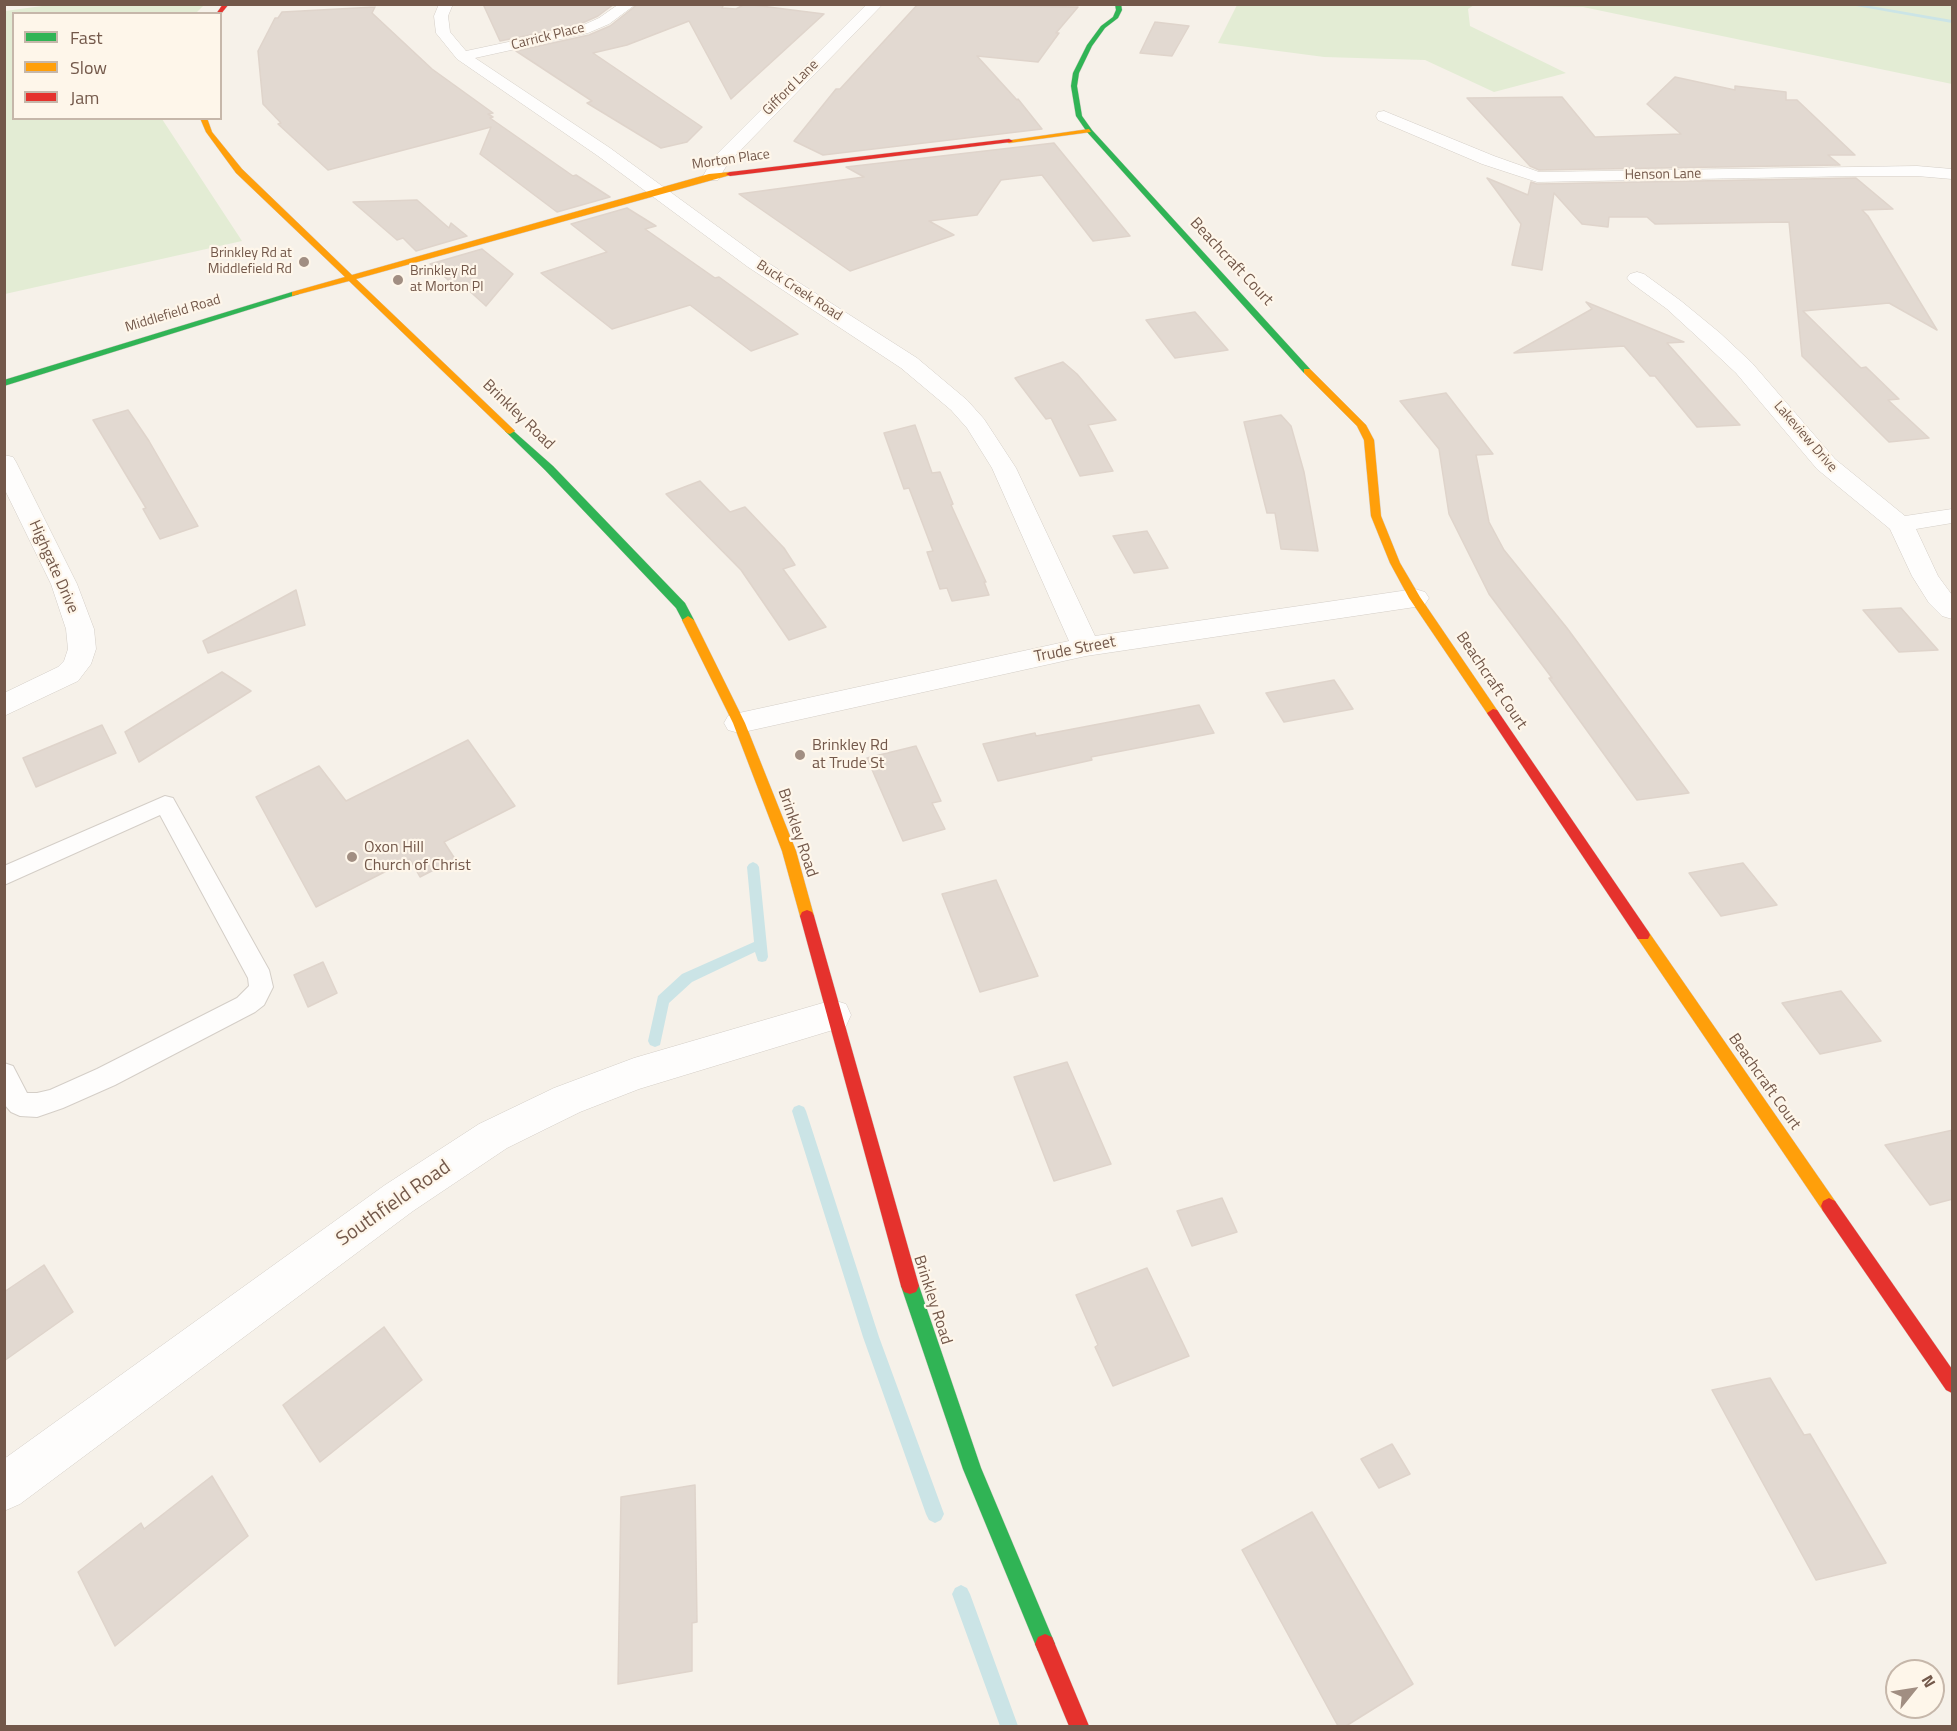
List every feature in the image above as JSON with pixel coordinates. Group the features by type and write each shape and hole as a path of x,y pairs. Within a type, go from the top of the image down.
{"street":[{"name":"Buck Creek Road","path":"446,4 441,16 443,33 462,56 604,152 755,263 909,363 959,405 988,442 1004,468 1086,647"},
{"name":"Carrick Place","path":"462,56 583,30 604,21 629,4"},
{"name":"Gifford Lane","path":"712,176 720,161 876,4"},
{"name":"Beachcraft Court","path":"1118,4 1119,10 1115,18 1103,27 1089,46 1076,73 1076,101 1079,116 1089,131 1323,388 1361,425 1369,440 1376,516 1395,562 1415,598 1645,938 1953,1384"},
{"name":"Henson Lane","path":"1384,116 1488,160 1537,177 1856,171 1917,171 1953,174"},
{"name":"Brinkley Road","path":"204,120 209,132 239,171 549,468 681,606 739,723 789,851 901,1260 972,1469 1079,1726"},
{"name":"Morton Place","path":"352,277 654,190 712,176 1089,131"},
{"name":"Middlefield Road","path":"4,383 352,277"},
{"name":"Lakeview Drive","path":"1637,278 1674,305 1720,345 1744,368 1826,464 1900,524 1925,576 1939,597 1953,610"},
{"name":"Highgate Drive","path":"4,462 64,584 80,629 82,649 77,664 68,674 4,706"},
{"path":"1900,524 1953,516"},
{"name":"Trude Street","path":"739,723 1086,647 1415,598"},
{"name":"Southfield Road","path":"4,1488 399,1198 493,1136 567,1100 634,1074 833,1015"}],"lane":[{"path":"4,876 165,804 260,977 261,987 255,998 246,1005 106,1077 54,1100 37,1105 20,1104 11,1093 4,1074"}],"green space":[{"path":"57,4 204,5 197,12 12,12 12,120 163,120 242,241 5,294 5,11"},
{"path":"1237,5 1474,5 1468,9 1470,26 1566,73 1494,92 1425,60 1324,57 1218,43"},
{"path":"1474,5 1952,5 1952,84 1583,7"}],"building":[{"path":"483,4 614,4 598,16 578,25 500,41"},
{"path":"638,4 724,4 722,8 736,9 745,4 824,14 731,99 689,21 627,45 593,53 702,127 687,142 661,148 587,103 592,101 516,51 589,35 610,26"},
{"path":"918,4 1078,7 1056,33 1059,33 1038,62 977,56 1018,99 1042,129 823,155 794,141 836,89 840,89"},
{"path":"375,7 372,13 432,69 493,113 488,114 493,117 490,118 573,176 576,175 610,197 557,212 480,154 491,127 328,170 278,124 281,123 263,104 258,51 275,18 278,18 282,12"},
{"path":"1155,22 1189,26 1172,56 1140,53"},
{"path":"1675,77 1735,90 1735,86 1786,92 1786,100 1797,100 1855,155 1828,155 1840,165 1539,170 1530,166 1467,98 1562,97 1595,137 1681,134 1647,104"},
{"path":"1054,143 1130,236 1093,241 1042,175 1001,180 977,215 929,221 954,235 850,271 739,194 864,177 846,167"},
{"path":"1487,178 1528,195 1531,182 1537,184 1856,178 1893,209 1862,210 1868,216 1937,330 1889,303 1803,311 1861,368 1866,367 1899,399 1888,400 1929,438 1889,442 1802,356 1789,222 1655,224 1647,217 1609,217 1608,227 1582,224 1554,193 1542,270 1512,265 1521,224"},
{"path":"417,200 449,228 451,223 467,236 416,251 403,238 397,240 353,202"},
{"path":"627,208 656,226 645,229 715,278 719,277 798,334 751,351 690,305 612,329 541,273 607,252 571,224"},
{"path":"482,249 513,274 486,306 463,285 456,287 430,264"},
{"path":"1586,302 1684,342 1667,343 1740,425 1697,427 1655,376 1650,376 1624,346 1514,353 1592,309"},
{"path":"1195,312 1228,350 1175,358 1146,320"},
{"path":"1063,362 1077,374 1116,420 1088,425 1113,471 1080,476 1051,418 1046,419 1015,378"},
{"path":"1446,393 1493,454 1476,455 1489,522 1504,550 1567,628 1689,793 1637,800 1549,678 1552,678 1489,594 1449,514 1439,449 1400,401"},
{"path":"128,410 149,441 198,526 160,539 143,509 146,508 93,420"},
{"path":"1281,415 1291,426 1304,472 1318,551 1281,549 1275,513 1267,513 1244,422"},
{"path":"915,425 932,473 940,472 953,504 951,505 986,582 984,582 989,595 952,601 947,588 940,589 927,552 933,551 909,488 904,489 884,433"},
{"path":"700,481 730,512 745,507 784,548 795,565 783,569 826,627 789,640 741,570 666,494"},
{"path":"1147,531 1168,568 1134,573 1113,536"},
{"path":"296,590 305,625 208,653 203,641"},
{"path":"1901,608 1938,650 1899,652 1863,610"},
{"path":"222,672 251,691 139,762 125,732"},
{"path":"1334,680 1353,709 1284,722 1266,693"},
{"path":"1199,705 1214,733 1091,757 1092,760 998,781 983,744 1035,733 1036,736"},
{"path":"102,725 116,753 36,787 23,758"},
{"name":"Oxon Hill Church of Christ","path":"468,740 515,806 444,842 455,859 420,877 410,859 316,907 256,797 319,766 346,801"},
{"path":"916,746 941,801 932,803 945,829 903,841 867,758"},
{"path":"1743,863 1777,905 1721,916 1689,873"},
{"path":"996,880 1038,976 980,992 942,894"},
{"path":"323,962 337,993 308,1007 294,975"},
{"path":"1841,991 1881,1041 1820,1054 1782,1003"},
{"path":"1067,1062 1111,1164 1054,1181 1014,1077"},
{"path":"1953,1130 1953,1199 1930,1205 1885,1145"},
{"path":"1222,1198 1237,1232 1192,1246 1177,1211"},
{"path":"44,1265 73,1312 4,1361 4,1292"},
{"path":"1147,1268 1189,1356 1113,1386 1095,1347 1098,1345 1076,1295"},
{"path":"384,1327 422,1380 320,1462 283,1405"},
{"path":"1770,1378 1804,1435 1810,1434 1886,1563 1816,1580 1712,1390"},
{"path":"1392,1444 1410,1474 1379,1488 1361,1459"},
{"path":"212,1476 248,1536 115,1646 78,1572 141,1523 144,1529"},
{"path":"695,1485 697,1622 692,1623 692,1671 618,1684 621,1497"},
{"path":"1312,1512 1413,1684 1346,1726 1338,1726 1242,1550"}],"waterway":[{"path":"1847,4 1952,22"},
{"path":"753,867 762,957"},
{"path":"655,1041 663,1000 687,978 759,945"},
{"path":"799,1111 871,1337 935,1514"},
{"path":"961,1594 1009,1726"}],"traffic: fast":[{"path":"1118,4 1119,10 1115,18 1103,27 1089,46 1076,73 1074,86 1079,116 1089,131 1307,371"},
{"path":"4,383 295,294"},
{"path":"510,431 549,468 681,606 688,620"},
{"path":"910,1286 972,1469 1045,1644"}],"traffic: slow":[{"path":"204,120 209,132 239,171 510,431"},
{"path":"1009,141 1089,131"},
{"path":"295,294 712,176 730,174"},
{"path":"1307,371 1361,425 1369,440 1376,516 1395,563 1415,598 1493,713"},
{"path":"688,620 739,723 789,851 807,916"},
{"path":"1643,935 1829,1206"}],"traffic: jam":[{"path":"220,12 226,4"},
{"path":"730,174 1009,141"},
{"path":"1493,713 1643,935"},
{"path":"807,916 910,1286"},
{"path":"1829,1206 1952,1384"},
{"path":"1045,1644 1079,1726"}],"place":[{"name":"Brinkley Rd at Middlefield Rd","path":"304,262"},
{"name":"Brinkley Rd at Morton Pl","path":"398,280"},
{"name":"Brinkley Rd at Trude St","path":"800,755"},
{"name":"Oxon Hill Church of Christ","path":"352,857"}]}
